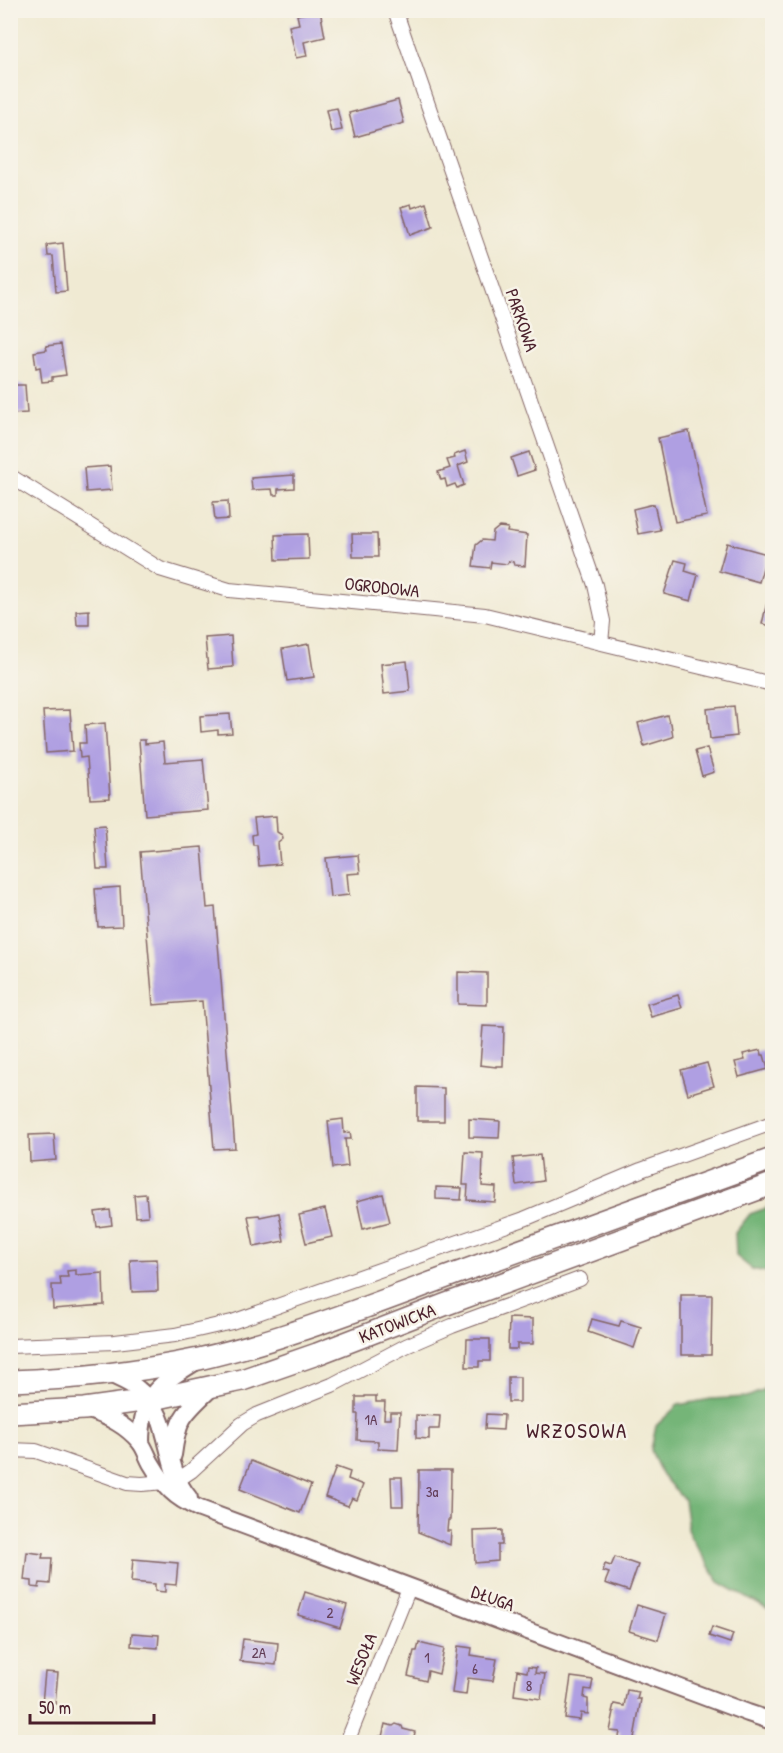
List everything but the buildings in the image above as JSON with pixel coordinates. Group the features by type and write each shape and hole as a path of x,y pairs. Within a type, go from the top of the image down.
{"main road":[{"name":"KATOWICKA","path":"10,1381 49,1380 147,1369 253,1345 356,1310 772,1159"},
{"name":"KATOWICKA","path":"10,1413 84,1408 149,1400 242,1380 772,1184"}],"street":[{"name":"PARKOWA","path":"395,10 595,585 603,621 601,643"},
{"name":"OGRODOWA","path":"10,476 160,569 229,590 485,615 772,684"},
{"path":"10,1346 115,1342 175,1335 232,1322 524,1220 641,1170 772,1123"},
{"path":"10,1450 36,1451 127,1483 142,1484 191,1471 242,1424 257,1415 332,1386 406,1346 452,1326 580,1280"},
{"path":"141,1443 142,1418 149,1400 161,1384 201,1358"},
{"path":"110,1374 139,1390 149,1400 160,1419 170,1476"},
{"path":"170,1476 180,1422 188,1410 211,1388"},
{"name":"DŁUGA","path":"84,1408 102,1414 122,1425 141,1443 170,1476 172,1493 182,1501 409,1588 772,1721"},
{"name":"WESOŁA","path":"347,1743 409,1588"}],"green space":[{"path":"772,1206 772,1273 752,1269 736,1256 735,1233 750,1214"},
{"path":"772,1379 772,1612 719,1582 689,1535 684,1500 661,1474 651,1450 656,1426 678,1405 711,1399 747,1397 762,1391"}],"district":[{"name":"WRZOSOWA","path":"577,1430"}]}
